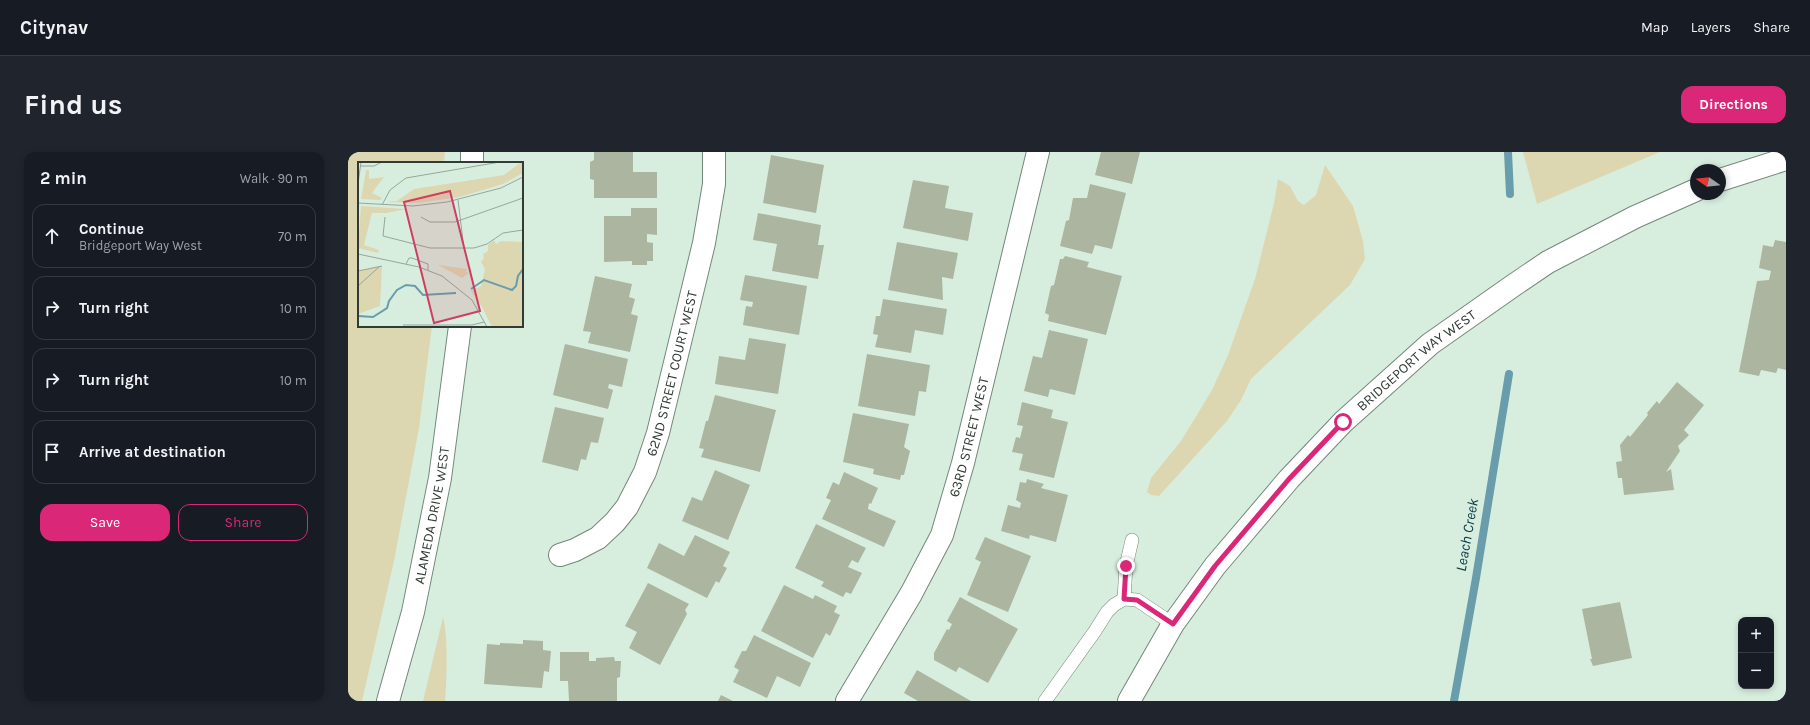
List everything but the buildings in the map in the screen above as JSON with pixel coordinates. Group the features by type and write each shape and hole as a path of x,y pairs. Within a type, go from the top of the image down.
{"street":[{"name":"62ND STREET COURT WEST","path":"560,555 575,550 598,538 615,522 627,507 645,472 658,433 704,243 714,184 714,152"},
{"name":"63RD STREET WEST","path":"847,701 911,594 942,535 963,464 1034,153"},
{"path":"1726,178 1786,159"},
{"name":"BRIDGEPORT WAY WEST","path":"1129,701 1173,624 1215,566 1289,479 1343,422 1430,344 1548,262 1635,216 1690,193"},
{"name":"ALAMEDA DRIVE WEST","path":"388,701 413,612 440,478 460,327"}],"lane":[{"path":"1124,599 1126,566 1132,540"},
{"path":"1045,701 1095,632 1107,612 1114,605 1124,599 1137,600 1173,624"}],"shaded area":[{"path":"348,152 445,152 444,162 358,162 358,327 432,327 419,428 394,561 362,701 348,701"},
{"path":"1523,152 1660,152 1537,204"},
{"path":"1325,165 1353,206 1363,241 1365,259 1350,285 1251,379 1241,400 1227,421 1159,496 1151,495 1147,492 1151,478 1181,441 1212,390 1228,355 1255,279 1274,203 1278,179 1290,186 1298,201 1304,205 1316,195"},
{"path":"443,617 445,624 447,670 445,701 423,701"}],"waterway":[{"name":"Leach Creek","path":"1508,152 1510,194"},
{"name":"Leach Creek","path":"1454,701 1476,578 1509,374"}],"route":[{"path":"1126,566 1124,599 1137,600 1173,624 1215,566 1289,479 1343,422"}]}
